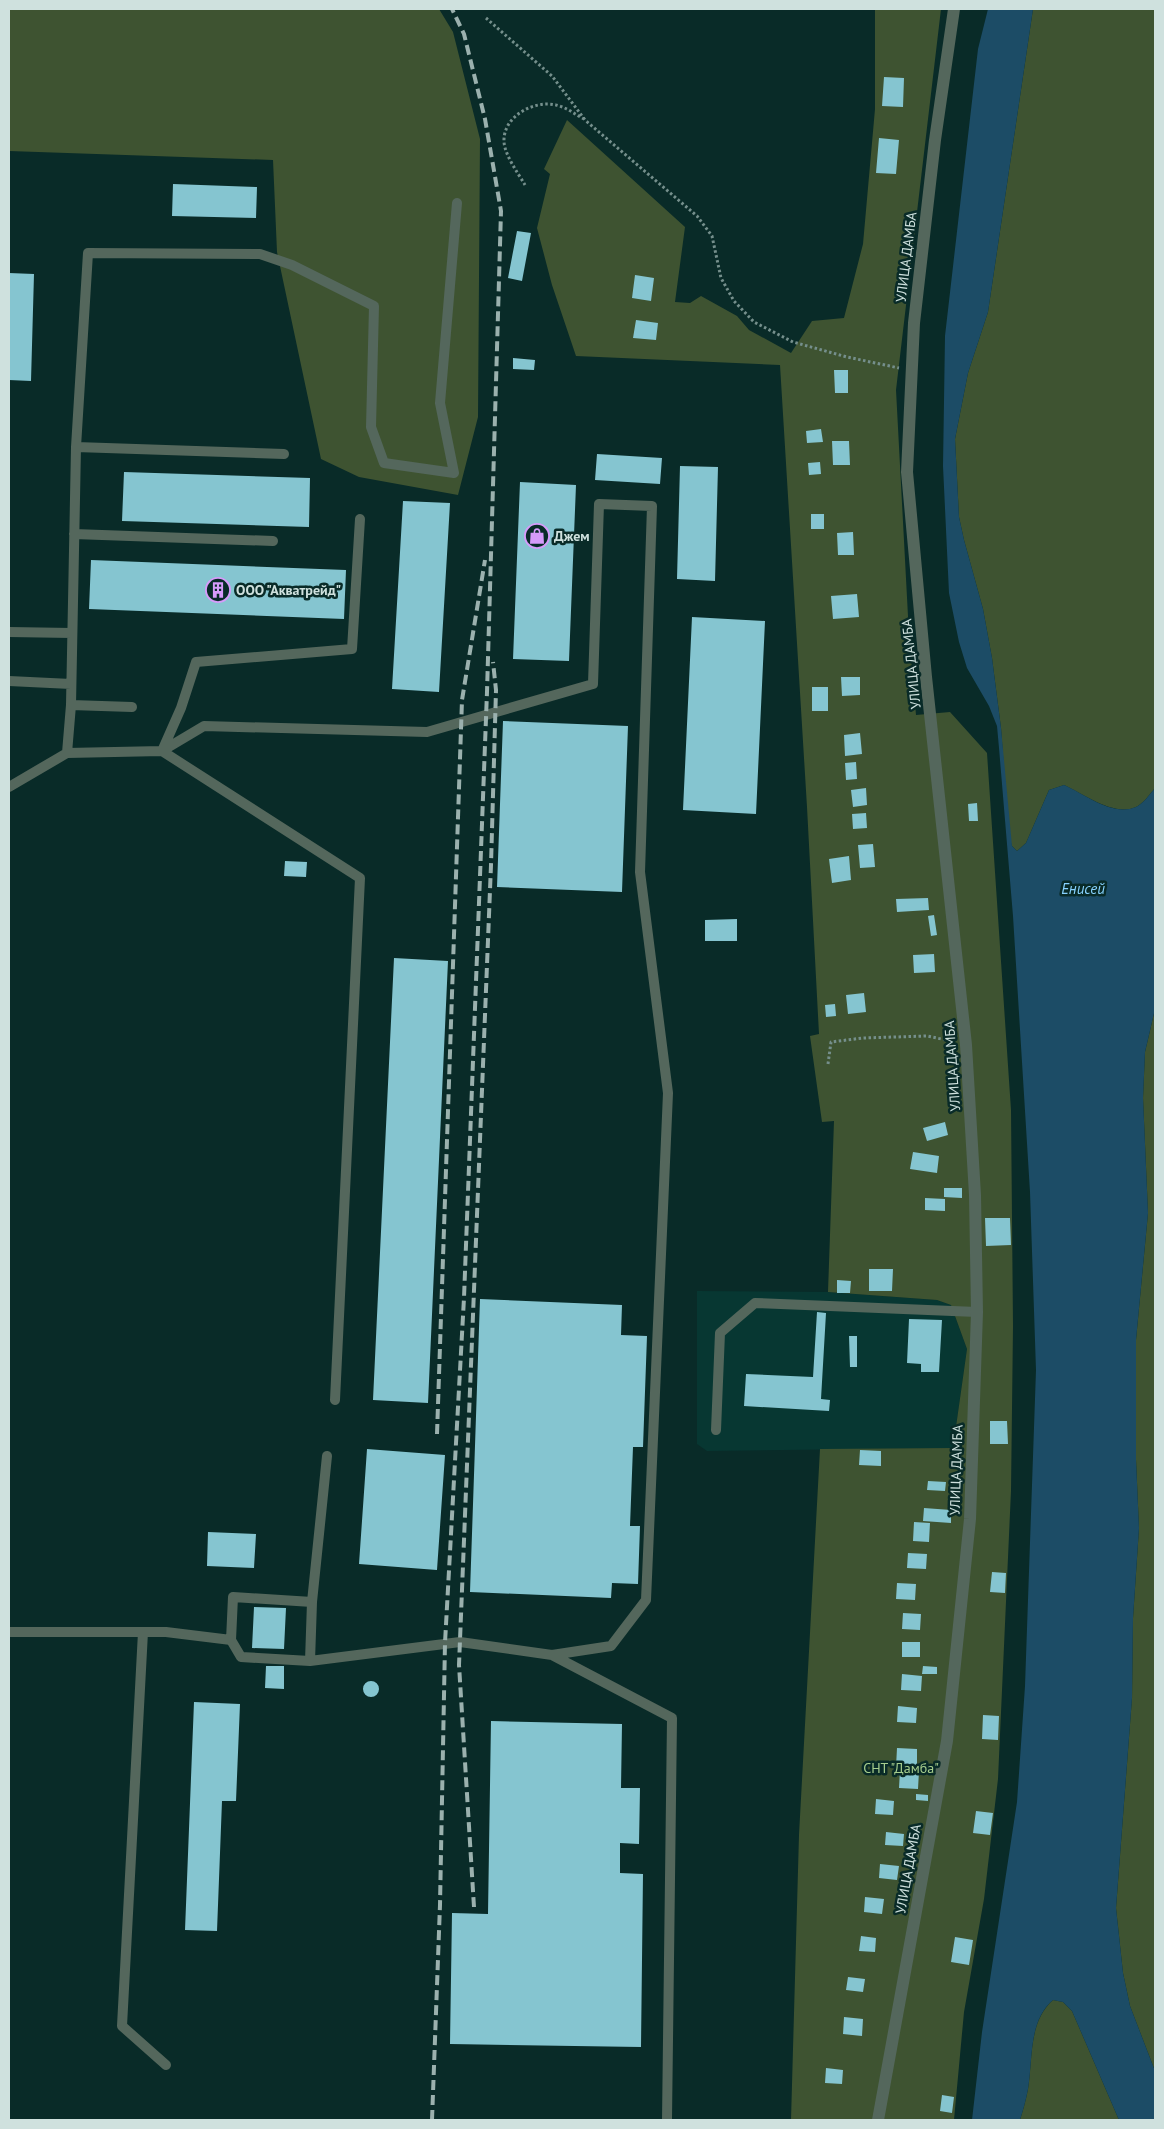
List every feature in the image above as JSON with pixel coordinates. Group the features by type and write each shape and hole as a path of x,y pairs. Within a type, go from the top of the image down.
{"street":[{"name":"УЛИЦА ДАМБА","path":"878,2120 947,1741 970,1520 977,1312 974,1194 966,1045 926,677 907,472 914,323 935,140 954,9"}],"lane":[{"path":"67,752 71,705 76,447 88,252 260,254 292,266 374,306 371,427 384,463 454,473 440,403 457,203"},
{"path":"76,447 284,454"},
{"path":"9,787 67,752 162,751 204,726 427,732 593,684 600,504 652,506 640,872 668,1093 646,1600 611,1646 552,1655 452,1642 310,1661 241,1658 230,1640 233,1597 312,1602"},
{"path":"162,751 181,708 196,662 352,649 360,519"},
{"path":"74,534 273,541"},
{"path":"9,632 72,633"},
{"path":"9,681 71,684"},
{"path":"71,705 132,707"},
{"path":"162,751 360,878 335,1400"},
{"path":"716,1430 720,1333 755,1303 977,1312"},
{"path":"310,1661 312,1602 327,1456"},
{"path":"9,1632 166,1632 230,1640"},
{"path":"143,1632 122,2026 166,2066"},
{"path":"552,1655 672,1718 667,2120"}],"path":[{"path":"486,18 552,76 585,120 697,216 712,236 721,278 734,301 754,322 793,342 847,357 912,370"},
{"path":"525,185 510,160 504,140 510,120 530,106 556,105 585,120"},
{"path":"828,1064 831,1042 863,1038 927,1036 966,1045"}],"shaded area":[{"path":"697,1291 828,1292 937,1300 951,1305 967,1349 953,1448 707,1451 697,1444"}],"green space":[{"path":"9,9 439,9 453,32 480,139 478,417 458,495 359,477 321,459 277,252 273,160 9,151"},
{"name":"СНТ \"Дамба\"","path":"875,9 941,9 896,390 909,635 916,715 950,712 987,753 1011,1110 1013,1326 1011,1491 998,1779 984,1899 964,2012 954,2120 791,2120 799,1835 820,1449 953,1448 967,1349 951,1305 937,1300 828,1292 834,1121 822,1122 810,1036 819,1034 780,365 576,356 552,285 537,228 550,174 544,169 567,120 685,227 675,302 690,303 701,296 737,316 749,330 791,353 812,321 844,318 863,244 875,109"},
{"path":"1033,9 1155,9 1155,788 1141,804 1127,809 1109,807 1064,785 1049,790 1026,843 1017,851 1012,846 1009,836 1001,728 992,658 983,609 959,517 955,439 968,373 988,312"},
{"path":"1155,1009 1155,2071 1130,2006 1123,1973 1116,1908 1132,1698 1133,1618 1139,1528 1136,1460 1136,1340 1148,1213 1143,1098 1145,1052"},
{"path":"1053,2000 1063,2002 1072,2011 1119,2120 1020,2120 1028,2089 1035,2030 1045,2009"}],"water":[{"name":"Енисей","path":"988,9 1033,9 988,312 968,373 955,439 959,517 983,609 992,658 1001,728 1012,846 1017,851 1026,843 1049,790 1064,785 1108,807 1127,809 1141,804 1155,788 1155,1009 1145,1052 1143,1098 1148,1213 1136,1340 1136,1460 1139,1528 1133,1618 1132,1698 1116,1908 1123,1973 1130,2006 1155,2071 1155,2120 1119,2120 1072,2011 1063,2002 1053,2000 1039,2019 1035,2030 1028,2089 1020,2120 972,2120 982,2032 1017,1802 1025,1686 1036,1370 1030,1192 1013,916 997,726 989,706 967,668 959,642 949,593 943,466 945,336 978,49"}],"building":[{"path":"884,77 904,78 903,107 882,106"},
{"path":"879,138 899,140 896,174 876,173"},
{"path":"173,184 257,187 256,218 172,216"},
{"path":"517,231 531,233 522,281 508,278"},
{"path":"9,273 34,274 31,381 9,380"},
{"path":"635,275 654,278 651,301 632,298"},
{"path":"636,320 658,323 656,340 633,338"},
{"path":"513,358 535,360 534,370 513,369"},
{"path":"834,370 848,370 848,393 835,393"},
{"path":"821,429 823,442 807,443 806,431"},
{"path":"832,441 849,441 850,465 833,465"},
{"path":"597,454 662,458 660,484 595,480"},
{"path":"820,462 821,474 809,475 808,463"},
{"path":"680,466 718,467 715,581 677,579"},
{"path":"124,472 310,478 309,527 122,521"},
{"path":"520,482 576,485 569,661 513,659"},
{"path":"403,501 450,503 439,692 392,689"},
{"path":"811,514 824,514 824,529 811,529"},
{"path":"853,532 854,555 838,555 837,533"},
{"name":"ООО \"Акватрейд\"","path":"91,560 346,570 344,619 89,609"},
{"path":"857,594 859,617 833,619 831,596"},
{"path":"692,617 765,621 756,814 683,810"},
{"path":"841,677 860,677 860,695 842,696"},
{"path":"812,687 828,687 828,711 812,711"},
{"path":"503,721 628,726 622,892 497,887"},
{"path":"860,733 862,754 845,756 844,735"},
{"path":"856,762 857,779 846,780 845,763"},
{"path":"866,788 867,805 853,807 851,790"},
{"path":"977,803 978,821 969,821 968,804"},
{"path":"866,813 867,828 853,829 852,814"},
{"path":"873,844 875,867 860,868 858,845"},
{"path":"849,856 851,880 832,883 829,859"},
{"path":"285,861 307,862 306,877 284,876"},
{"path":"928,898 929,910 897,912 896,899"},
{"path":"934,915 937,935 931,936 928,916"},
{"path":"737,919 737,941 705,941 705,920"},
{"path":"934,954 935,972 914,973 913,955"},
{"path":"394,958 448,961 428,1403 373,1400"},
{"path":"864,993 866,1012 848,1014 846,995"},
{"path":"835,1004 836,1016 826,1017 825,1005"},
{"path":"945,1122 948,1135 927,1141 923,1128"},
{"path":"913,1152 939,1156 937,1173 910,1169"},
{"path":"944,1188 962,1188 962,1198 944,1197"},
{"path":"925,1198 945,1199 945,1211 925,1210"},
{"path":"985,1218 1010,1218 1011,1245 986,1246"},
{"path":"869,1269 893,1269 892,1291 869,1291"},
{"path":"837,1280 851,1281 850,1293 837,1293"},
{"path":"480,1299 622,1305 621,1335 647,1336 643,1447 633,1447 630,1526 640,1526 638,1584 612,1583 611,1598 470,1592"},
{"path":"817,1312 826,1313 821,1399 830,1400 829,1411 744,1406 746,1374 813,1377"},
{"path":"909,1319 942,1320 939,1372 921,1372 921,1364 907,1363"},
{"path":"849,1336 857,1336 857,1367 850,1367"},
{"path":"990,1421 1007,1421 1008,1444 990,1444"},
{"path":"367,1449 445,1455 437,1570 359,1564"},
{"path":"860,1450 881,1451 881,1466 859,1465"},
{"path":"928,1481 946,1482 945,1491 927,1490"},
{"path":"924,1508 951,1510 951,1523 923,1521"},
{"path":"914,1522 930,1523 929,1542 913,1541"},
{"path":"208,1532 256,1534 254,1568 207,1566"},
{"path":"908,1553 927,1554 926,1569 907,1568"},
{"path":"992,1572 1006,1573 1005,1593 990,1592"},
{"path":"897,1583 916,1584 915,1600 896,1599"},
{"path":"254,1607 286,1608 284,1649 252,1648"},
{"path":"903,1613 921,1614 920,1630 902,1629"},
{"path":"902,1642 920,1642 920,1657 902,1657"},
{"path":"266,1666 284,1666 284,1689 265,1688"},
{"path":"923,1666 937,1667 937,1674 922,1674"},
{"path":"902,1674 922,1676 921,1691 901,1690"},
{"path":"368,1681 374,1681 379,1686 377,1695 368,1697 363,1692 363,1686"},
{"path":"194,1702 240,1704 236,1801 222,1801 217,1931 185,1930"},
{"path":"898,1706 917,1708 916,1723 897,1722"},
{"path":"983,1715 999,1716 998,1740 982,1739"},
{"path":"491,1721 622,1724 621,1788 640,1788 639,1844 620,1843 620,1873 643,1874 641,2047 450,2044 452,1913 488,1914"},
{"path":"897,1748 917,1749 917,1768 896,1767"},
{"path":"900,1770 919,1771 918,1789 899,1788"},
{"path":"916,1794 928,1795 928,1801 916,1800"},
{"path":"876,1799 894,1801 893,1815 875,1814"},
{"path":"976,1811 993,1813 990,1835 973,1833"},
{"path":"886,1832 904,1834 903,1846 885,1845"},
{"path":"880,1864 899,1866 897,1880 879,1878"},
{"path":"865,1897 884,1899 882,1914 864,1912"},
{"path":"861,1936 876,1938 875,1952 859,1951"},
{"path":"955,1937 973,1940 969,1965 951,1962"},
{"path":"848,1977 865,1979 863,1992 846,1990"},
{"path":"844,2017 863,2019 862,2036 843,2034"},
{"path":"826,2068 843,2070 842,2084 825,2083"},
{"path":"942,2095 954,2097 952,2113 940,2111"}],"railway":[{"path":"432,2120 440,1905 445,1643 464,1298 487,692 501,211 485,119 464,34 452,9"},
{"path":"437,1434 462,700 485,560"},
{"path":"474,1907 459,1665 491,865 496,690 493,662"}],"place":[{"name":"Джем","path":"537,536"},
{"name":"ООО \"Акватрейд\"","path":"218,590"}]}
